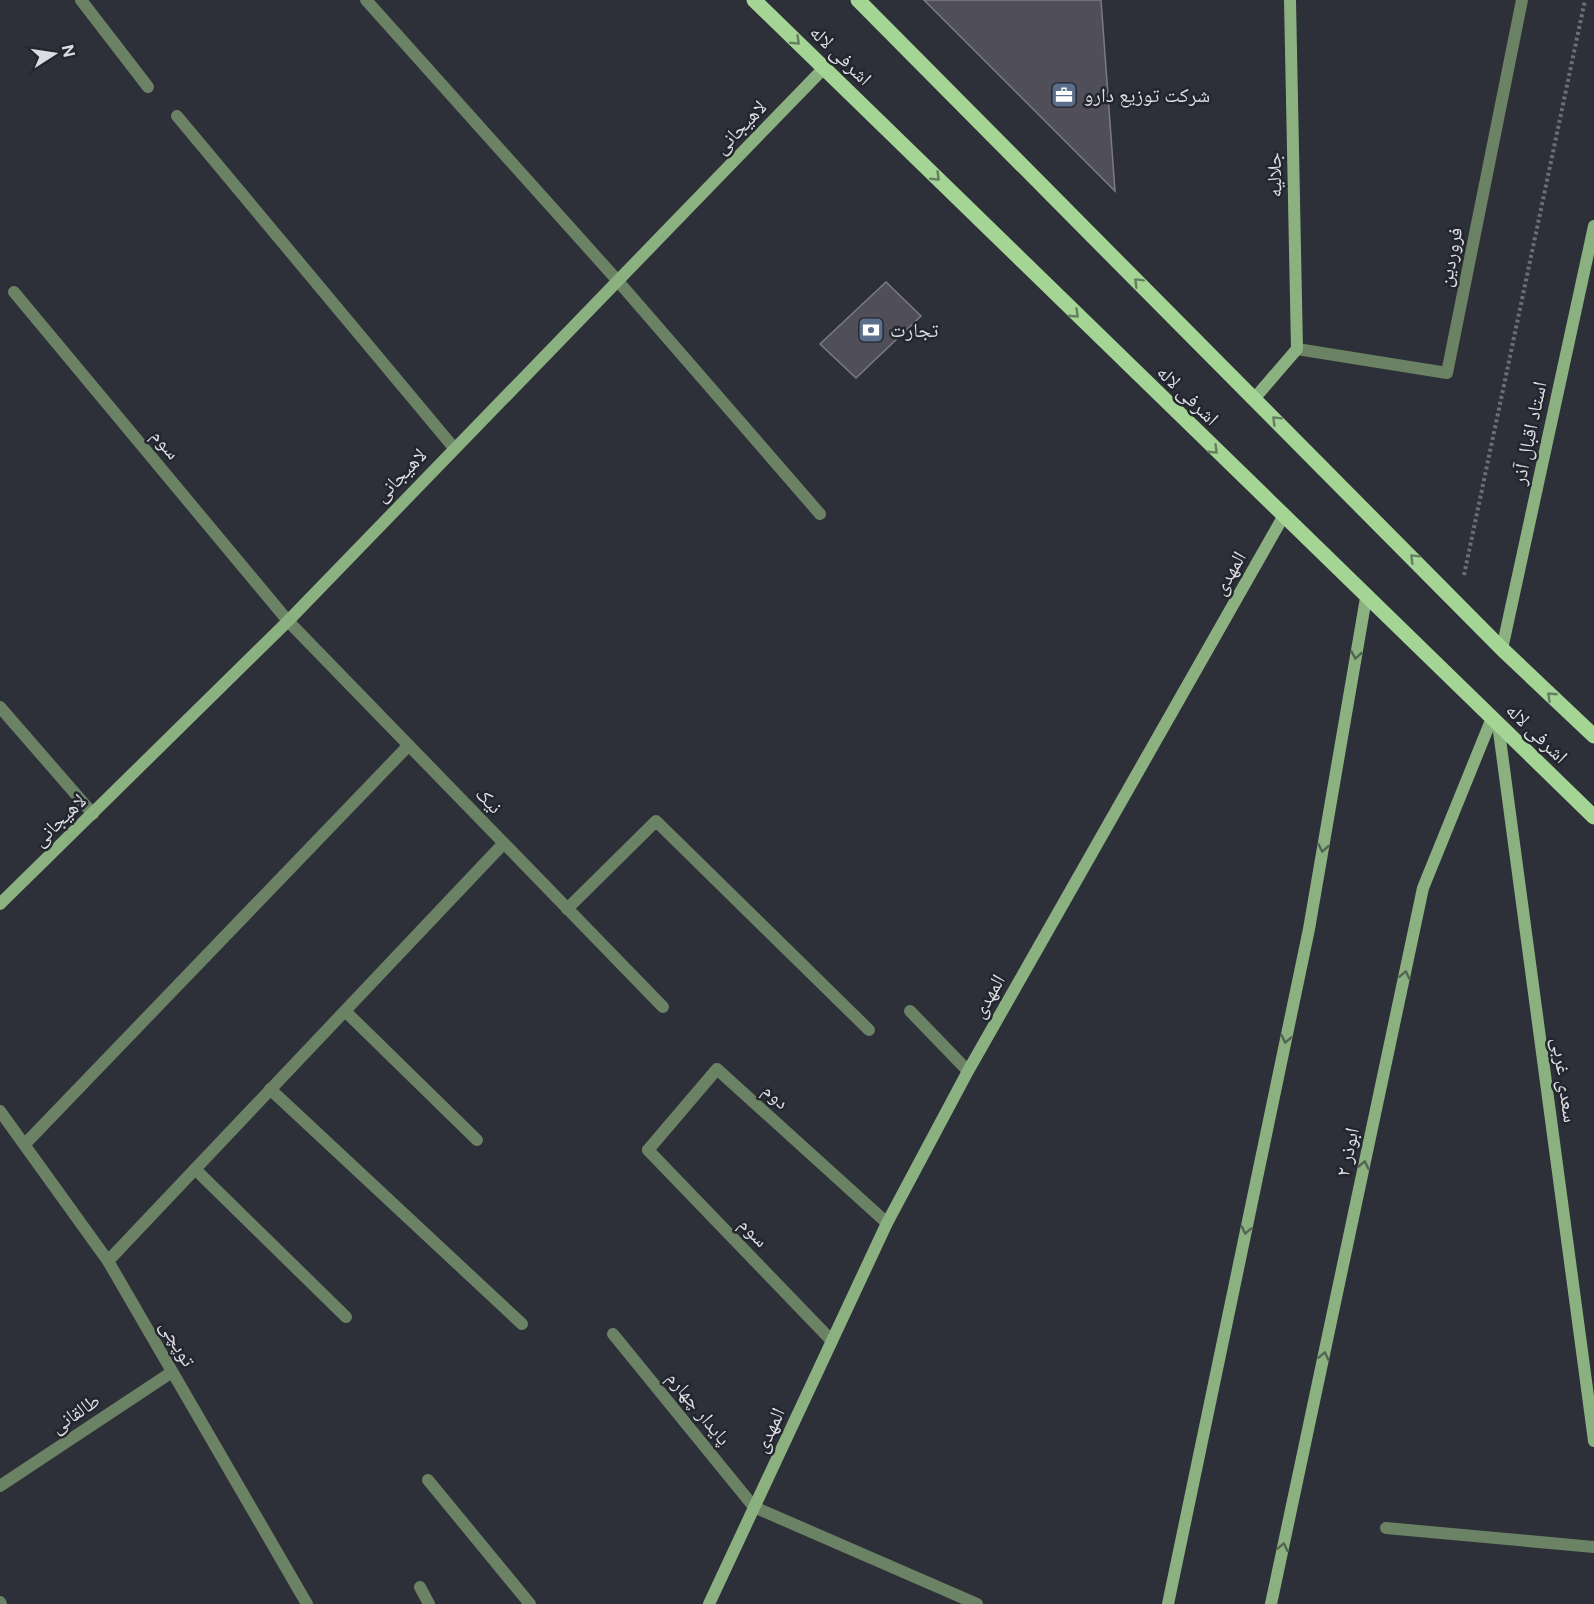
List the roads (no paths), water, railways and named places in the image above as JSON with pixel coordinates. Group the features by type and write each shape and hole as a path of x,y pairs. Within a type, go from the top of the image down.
{"main road":[{"name":"اشرفی لاله","path":"754,0 1366,598 1594,817"},
{"name":"اشرفی لاله","path":"858,0 1458,603 1502,650 1594,736"}],"street":[{"path":"81,0 148,87"},
{"path":"366,0 617,280 820,514"},
{"name":"جلالیه","path":"1290,0 1297,350"},
{"name":"فروردین","path":"1297,350 1447,373 1522,0"},
{"name":"لاهیجانی","path":"0,904 288,621 824,68"},
{"path":"177,116 454,448"},
{"name":"استاد اقبال آذر","path":"1502,650 1594,226"},
{"name":"سوم","path":"15,292 288,621"},
{"path":"1254,399 1297,350"},
{"name":"المهدی","path":"709,1604 887,1223 968,1071 1283,517"},
{"path":"1168,1604 1309,929 1366,598"},
{"name":"نیک","path":"288,621 663,1007"},
{"path":"0,707 93,814"},
{"name":"سعدی غربی","path":"1495,721 1594,1441"},
{"name":"ابوذر ۲","path":"1271,1604 1423,888 1495,721"},
{"path":"25,1144 409,745"},
{"path":"567,909 656,821 869,1030"},
{"path":"108,1261 504,843"},
{"path":"345,1011 477,1140"},
{"path":"910,1011 968,1071"},
{"name":"دوم","path":"648,1150 717,1069 887,1223"},
{"path":"270,1089 522,1324"},
{"name":"توپچی","path":"0,1111 108,1261 307,1604"},
{"name":"سوم","path":"648,1150 832,1341"},
{"path":"195,1168 346,1317"},
{"name":"پایدار چهارم","path":"614,1334 754,1507"},
{"name":"طالقانی","path":"0,1486 172,1372"},
{"path":"429,1480 530,1604"},
{"path":"754,1507 977,1604"},
{"path":"1386,1528 1594,1546"},
{"path":"420,1587 429,1604"}],"place":[{"name":"شرکت توزیع دارو","path":"1064,95"},
{"name":"تجارت","path":"871,330"}]}
